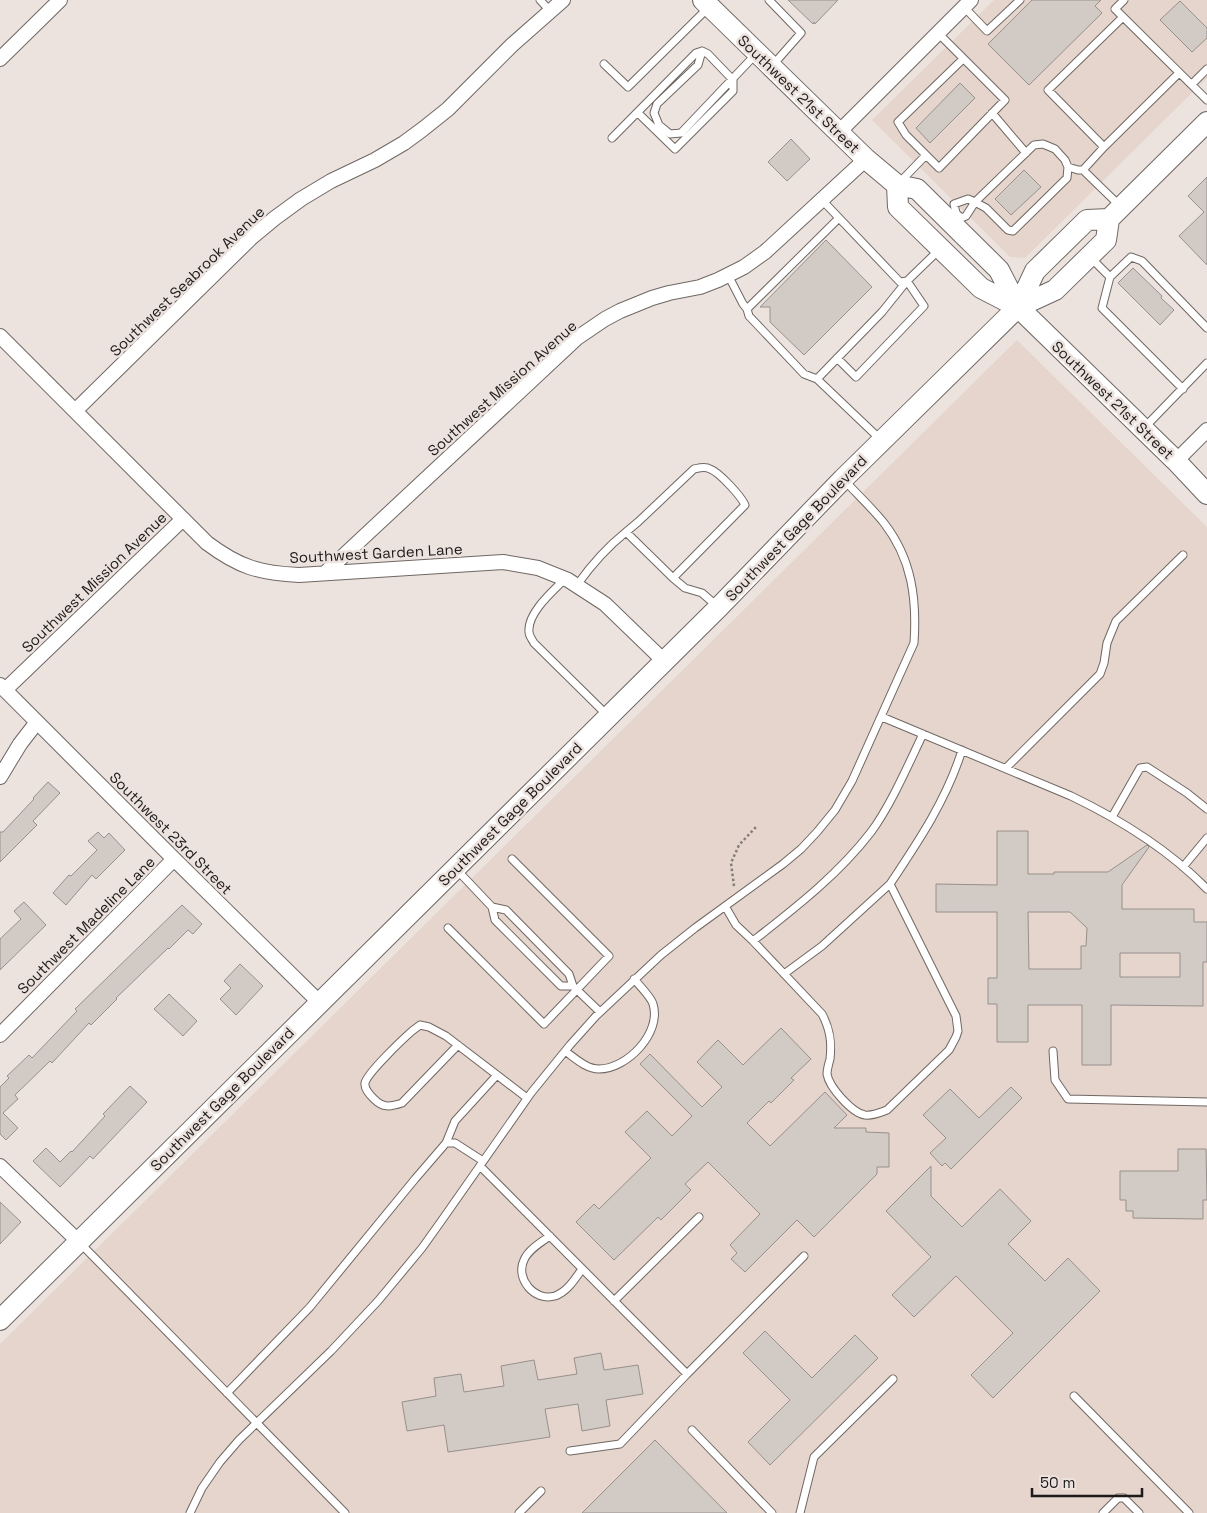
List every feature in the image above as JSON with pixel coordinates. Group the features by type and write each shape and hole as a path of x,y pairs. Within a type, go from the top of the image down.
{"main road":[{"name":"Southwest 21st Street","path":"705,2 866,159 897,184 917,189 953,213 999,270 1018,307"},
{"path":"1115,213 1207,122"},
{"name":"Southwest 21st Street","path":"897,184 898,207 980,288 1018,307 1176,461 1207,494"},
{"name":"Southwest Gage Boulevard","path":"0,1320 719,607 843,479 1018,307 1055,290 1106,240 1115,213"},
{"name":"Southwest Gage Boulevard","path":"1018,307 1035,271 1087,220 1115,213"}],"street":[{"path":"0,59 60,0"},
{"name":"Southwest Seabrook Avenue","path":"75,411 252,237 301,199 331,181 375,160 423,129 563,0"},
{"path":"839,132 967,3"},
{"name":"Southwest Mission Avenue","path":"325,573 577,338 605,320 636,305 669,293 700,287 744,267 765,252 866,159"},
{"name":"Southwest Garden Lane","path":"0,336 207,543 226,557 249,568 274,574 298,575 503,562 538,568 571,582 605,604 664,661"},
{"path":"1176,461 1207,430"},
{"name":"Southwest Mission Avenue","path":"3,687 183,519"},
{"name":"Southwest 23rd Street","path":"3,687 320,1002"},
{"path":"0,777 20,744 37,722"},
{"name":"Southwest Madeline Lane","path":"0,1035 174,859"},
{"path":"0,1166 79,1242"}],"lane":[{"path":"540,0 550,11"},
{"path":"702,52 698,65 657,104 654,113 659,125 670,134 681,133 733,80 801,33 769,0"},
{"path":"967,3 987,31 1020,0"},
{"path":"1124,0 1115,9 1207,100"},
{"path":"604,64 628,87 705,2"},
{"path":"1104,147 1048,90 1123,17"},
{"path":"938,33 1005,100 939,168 906,135 898,122 963,59"},
{"path":"612,138 696,53 708,54 733,80 733,92 675,149 638,113"},
{"path":"1192,84 1207,69"},
{"path":"1083,170 1179,72"},
{"path":"992,113 1026,153"},
{"path":"1068,167 1065,160 1055,149 1043,144 1034,145 975,202 966,216 961,218 953,213 968,199 975,202 986,208 1008,230 1013,231 1067,178 1068,167"},
{"path":"897,184 926,155"},
{"path":"1068,167 1083,170"},
{"path":"1083,170 1115,213"},
{"path":"821,199 900,282 907,281"},
{"path":"747,309 839,218"},
{"path":"817,379 882,312 907,281 940,248"},
{"path":"1089,256 1110,277"},
{"path":"1183,388 1102,308 1110,277 1131,257 1142,261 1207,328"},
{"path":"728,275 749,316 804,374 817,379 882,441"},
{"path":"837,358 856,377 924,306 907,281"},
{"path":"1142,429 1207,363"},
{"path":"608,717 534,643 528,630 533,616 538,608 592,565 606,548 638,522 694,469 704,467 712,469 741,498 745,505 674,578"},
{"path":"190,1513 202,1488 220,1462 239,1440 331,1351 378,1301 422,1248 528,1098 565,1050 600,1012 667,950 801,849 818,832 834,810 852,781 914,643 916,618 914,593 906,563 892,535 871,508 843,479"},
{"path":"626,532 685,588 702,593 719,607"},
{"path":"1006,768 1100,674 1104,664 1107,643 1116,620 1183,555"},
{"path":"882,717 1071,796 1112,817 1163,850 1207,889"},
{"path":"753,941 798,906 829,878 872,830 924,734"},
{"path":"784,974 822,946 890,884 932,818 957,767 962,750"},
{"path":"1112,817 1140,768 1147,767 1187,793 1207,809"},
{"path":"1183,867 1207,838"},
{"path":"448,928 544,1024 575,988 610,956 512,860"},
{"path":"455,868 492,906 506,910 569,974 575,988 600,1012"},
{"path":"725,906 736,925 822,1014 831,1040 827,1074 831,1084 852,1109 863,1115 875,1115 893,1105 949,1050 958,1031 956,1016 890,884"},
{"path":"492,906 495,920 561,986 575,988"},
{"path":"565,1050 583,1065 598,1069 612,1066 636,1052 648,1038 654,1022 653,1004 634,979"},
{"path":"458,1046 402,1103 392,1107 380,1105 367,1092 365,1082 370,1074 412,1030 420,1025 429,1027 446,1036 528,1098"},
{"path":"1053,1052 1055,1080 1068,1100 1207,1102"},
{"path":"227,1392 310,1307 446,1144 455,1120 497,1075"},
{"path":"446,1144 455,1143 482,1164 582,1269 687,1374"},
{"path":"614,1301 699,1216"},
{"path":"550,1236 524,1258 522,1277 527,1287 535,1293 546,1297 555,1296 567,1289 582,1269"},
{"path":"79,1242 345,1513"},
{"path":"570,1451 620,1444 804,1256"},
{"path":"800,1513 814,1457 893,1379"},
{"path":"1074,1396 1189,1513"},
{"path":"692,1430 772,1513"},
{"path":"519,1513 541,1491"},
{"path":"1103,1513 1118,1498 1124,1498 1139,1513"}],"path":[{"path":"739,896 734,885 731,863 739,844 756,827"}],"shaded area":[{"path":"994,0 1207,0 1207,78 1025,258 1010,257 872,120"},
{"path":"1017,340 1207,527 1207,1513 0,1513 0,1344"}],"building":[{"path":"788,0 838,0 813,24"},
{"path":"1032,0 1101,0 1095,6 1102,13 1029,85 988,44"},
{"path":"1180,1 1207,28 1207,38 1192,52 1160,20"},
{"path":"960,83 975,98 930,143 916,128"},
{"path":"791,139 810,159 787,181 768,162"},
{"path":"1024,170 1041,187 1011,215 995,199"},
{"path":"1207,177 1207,265 1179,236 1204,212 1188,196"},
{"path":"826,240 872,287 804,355 770,322 770,307 760,307"},
{"path":"1133,268 1174,310 1160,325 1118,283"},
{"path":"48,782 60,793 33,821 37,825 0,862 0,832 3,832"},
{"path":"997,831 1028,831 1028,874 1108,872 1147,845 1149,847 1122,885 1122,909 1194,909 1194,922 1207,922 1207,962 1203,962 1203,1006 1111,1005 1111,1065 1082,1065 1082,1005 1028,1005 1028,1042 997,1042 997,1004 988,1004 988,978 997,978 997,912 936,912 936,884 997,885","holes":["1028,912 1070,912 1087,928 1086,946 1081,946 1081,969 1029,969","1120,953 1180,953 1180,977 1120,977"]},
{"path":"98,832 104,838 109,833 125,850 96,879 92,875 66,905 53,893 69,875 71,876 97,850 88,841"},
{"path":"24,902 46,925 0,970 0,939 21,919 14,911"},
{"path":"182,905 202,924 193,934 188,930 168,948 91,1025 89,1023 52,1063 50,1061 15,1095 18,1099 3,1113 18,1128 6,1140 0,1134 0,1087 9,1078 7,1076 29,1055 32,1058 77,1011 75,1009"},
{"path":"240,964 263,986 236,1015 220,999 231,988 224,981"},
{"path":"169,994 197,1021 183,1036 154,1009"},
{"path":"781,1028 811,1059 791,1078 794,1080 771,1103 769,1101 747,1123 770,1146 825,1092 847,1115 834,1128 866,1128 866,1132 889,1133 889,1167 877,1167 877,1174 814,1237 797,1220 745,1272 731,1259 737,1253 730,1245 760,1214 708,1162 685,1184 691,1190 661,1220 658,1217 614,1260 576,1222 594,1204 599,1209 651,1158 625,1132 647,1111 672,1136 692,1116 640,1064 650,1054 702,1107 722,1087 697,1062 718,1040 743,1065"},
{"path":"130,1086 147,1102 93,1159 90,1156 60,1187 33,1161 46,1148 60,1162 72,1152 105,1116 103,1114"},
{"path":"1011,1087 1022,1098 951,1169 945,1163 942,1166 930,1153 946,1138 923,1115 950,1089 979,1118"},
{"path":"1178,1149 1206,1149 1207,1200 1203,1200 1203,1219 1133,1218 1133,1211 1126,1211 1126,1200 1120,1200 1120,1171 1178,1171"},
{"path":"931,1166 931,1196 962,1227 1000,1189 1031,1221 1008,1244 1045,1281 1068,1258 1100,1291 993,1398 971,1375 1013,1333 956,1276 914,1317 892,1295 931,1257 886,1211"},
{"path":"0,1202 21,1222 0,1244"},
{"path":"765,1331 812,1378 855,1335 878,1358 770,1465 748,1442 790,1400 743,1353"},
{"path":"601,1353 604,1370 638,1365 643,1394 606,1400 610,1426 582,1431 578,1404 545,1409 550,1437 448,1452 444,1425 407,1431 402,1402 436,1396 434,1378 461,1374 464,1392 504,1386 501,1366 534,1360 538,1380 577,1374 574,1358"},
{"path":"655,1440 727,1513 582,1513"}]}
